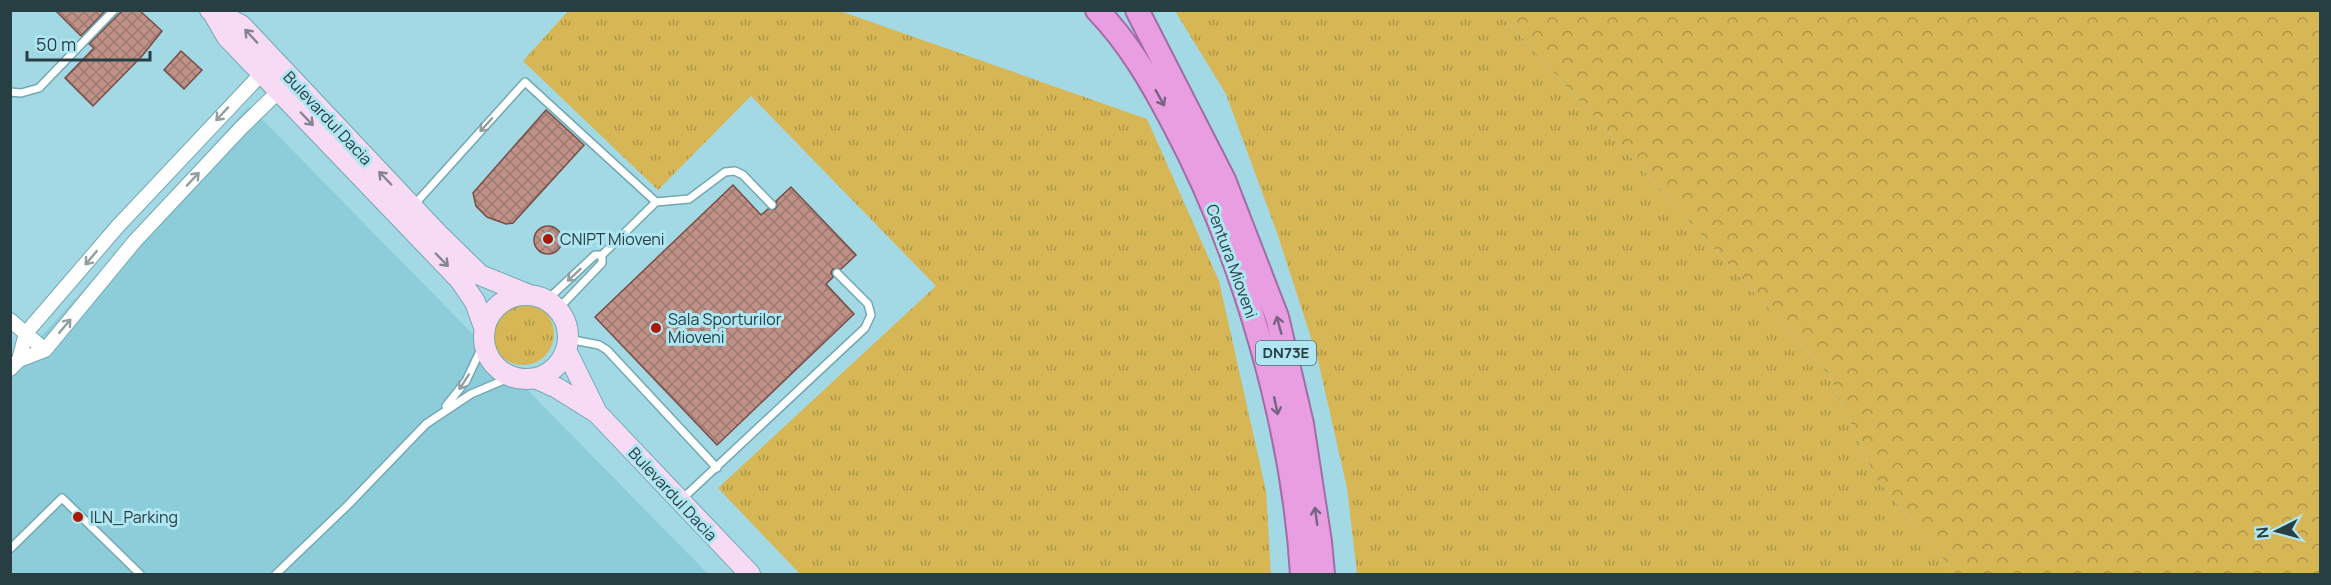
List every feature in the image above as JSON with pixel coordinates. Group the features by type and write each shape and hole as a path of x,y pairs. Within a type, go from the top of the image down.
{"highway":[{"name":"Centura Mioveni","path":"1097,10 1129,48 1159,95 1224,180 1256,258 1277,317 1302,424 1323,574"},
{"name":"Centura Mioveni","path":"1137,10 1198,148 1227,244 1251,310 1271,382 1288,466 1302,574"}],"main road":[{"path":"213,11 227,37 460,280 475,303 489,359 498,370 511,377 524,380 537,378 555,368 567,344"},
{"name":"Bulevardul Dacia","path":"213,11 241,25 440,236 480,275 527,294"},
{"path":"484,336 490,314 500,303 513,296 527,294 552,305 567,328 567,344 597,413"},
{"path":"537,378 597,413"},
{"name":"Bulevardul Dacia","path":"597,413 750,574"}],"street":[{"path":"15,364 26,333 118,226 263,72"},
{"path":"15,364 45,350 135,241 241,128 280,90"},
{"path":"10,320 45,350"}],"lane":[{"path":"10,92 21,93 39,88 114,10"},
{"path":"413,207 525,82 656,201"},
{"path":"552,305 595,255 602,255 656,201 689,199 725,172 735,171 743,175 771,205"},
{"path":"552,305 602,263 602,255"},
{"path":"680,501 865,328 871,315 868,304 837,273"},
{"path":"276,574 438,414 466,381 484,336"},
{"path":"567,344 599,345 607,350 717,468"},
{"path":"438,414 471,394 511,377"},
{"path":"10,549 62,498 140,574"}],"shaded area":[{"path":"249,106 708,574 11,574 11,370"}],"green space":[{"path":"568,11 840,11 1147,119 1219,281 1266,491 1271,574 800,574 718,488 936,286 751,96 658,190 523,61"},
{"path":"1175,11 1498,11 1829,375 1875,477 1956,574 1357,574 1347,488 1317,356 1277,233 1226,94"},
{"path":"1498,11 2320,11 2320,574 1956,574 1875,477 1829,375"},
{"path":"523,303 540,308 545,312 549,317 554,334 549,351 545,356 540,360 523,365 506,360 501,356 497,351 492,334 497,317 501,312 506,308"}],"building":[{"path":"55,10 102,10 104,12 81,36"},
{"path":"123,10 139,10 162,31 142,56 93,106 65,78 94,48 89,44"},
{"path":"181,51 202,70 184,89 164,70"},
{"path":"546,110 584,145 513,223 506,224 487,217 476,206 473,193"},
{"path":"733,185 761,215 768,209 775,209 776,201 791,187 856,255 841,269 833,269 831,272 833,277 826,284 854,314 717,445 595,317"},
{"name":"CNIPT Mioveni","path":"548,226 558,230 562,240 558,250 548,254 538,250 534,240 538,230"}],"place":[{"name":"CNIPT Mioveni","path":"548,239"},
{"name":"Sala Sporturilor Mioveni","path":"656,328"},
{"name":"ILN_Parking","path":"78,517"}]}
